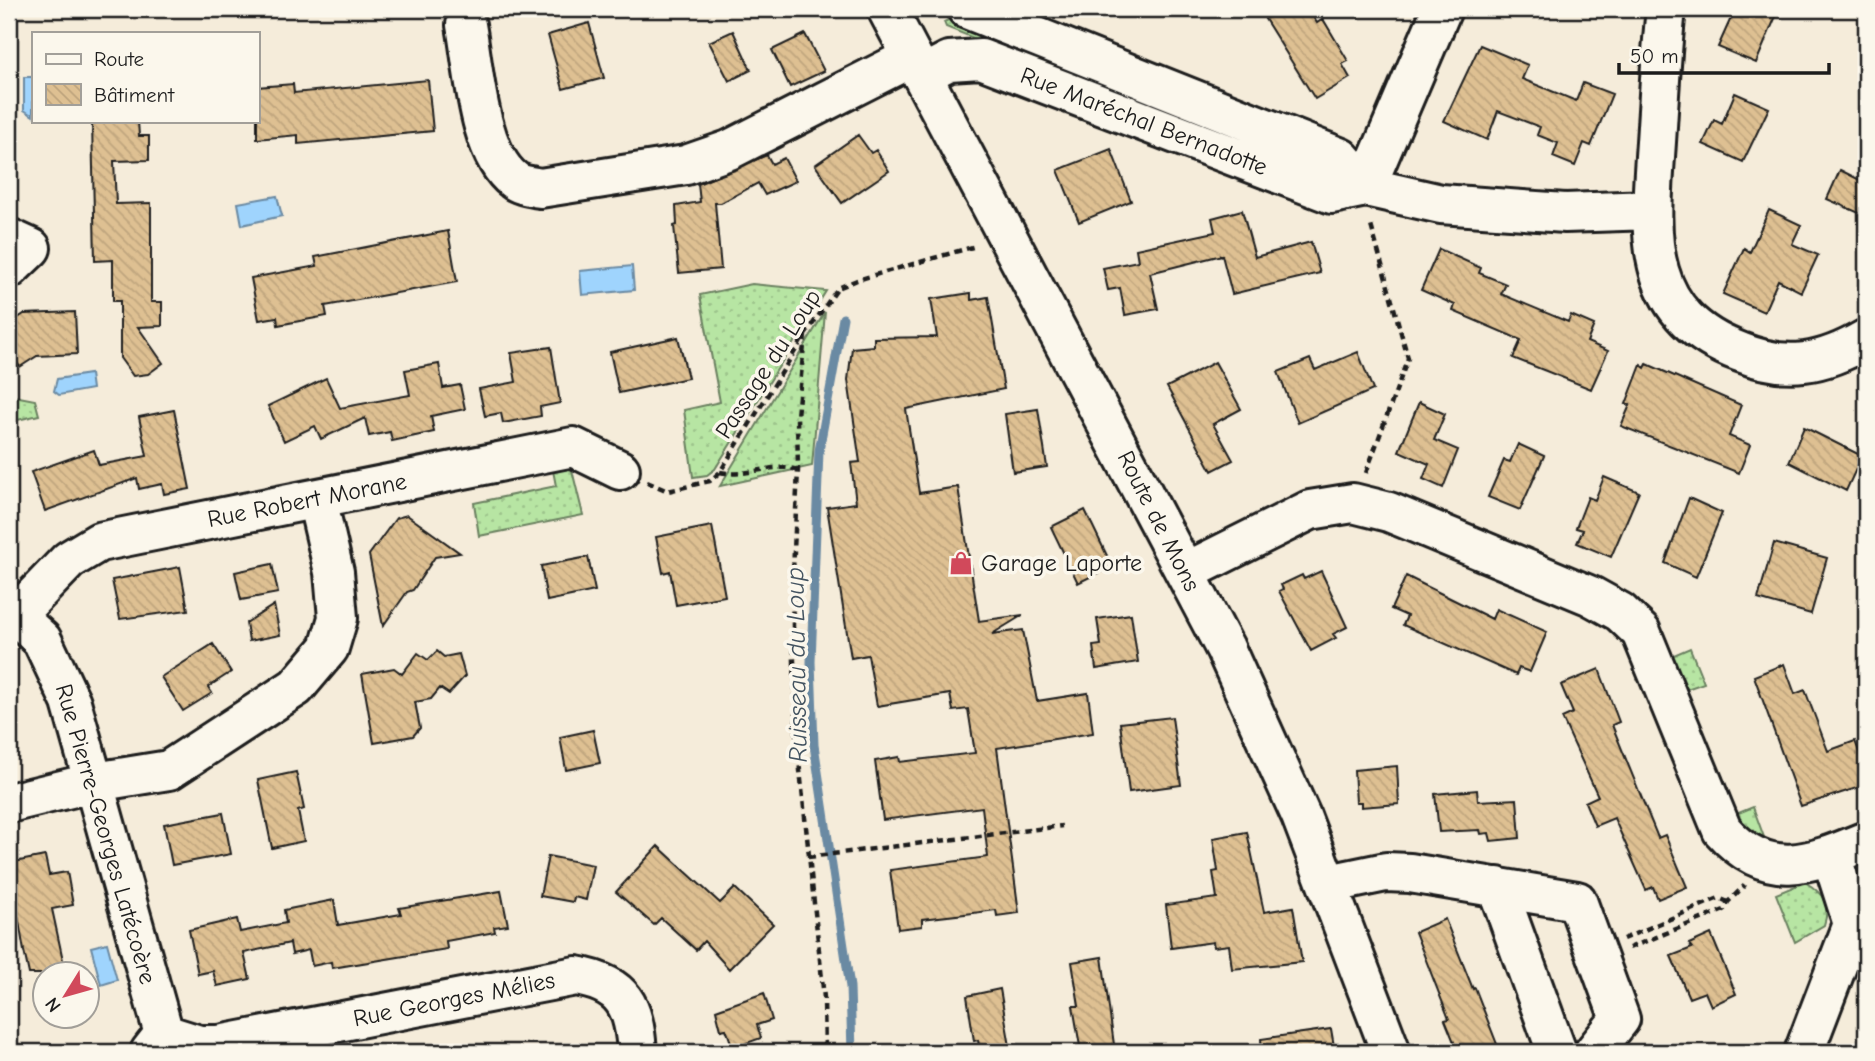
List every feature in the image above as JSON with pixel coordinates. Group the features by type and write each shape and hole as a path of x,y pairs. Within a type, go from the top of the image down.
{"street":[{"name":"Rue Maréchal Bernadotte","path":"967,9 1341,158 1366,187"},
{"path":"1366,187 1442,9"},
{"path":"1665,9 1651,210 1653,256 1667,295 1691,326 1720,345 1748,356 1804,364 1838,355 1866,339"},
{"name":"Route de Mons","path":"893,11 917,66 1186,572 1273,750 1328,884 1391,1052"},
{"name":"Rue Maréchal Bernadotte","path":"466,25 489,145 500,167 516,182 540,188 686,165 719,154 917,66 981,59 1332,194 1366,187 1441,204 1565,213 1651,210"},
{"path":"9,237 30,248 9,269"},
{"name":"Rue Robert Morane","path":"12,613 69,560 99,542 573,447 620,470"},
{"path":"9,803 95,782 169,770 296,687 316,667 329,648 338,618 334,572 317,499"},
{"path":"1186,572 1310,510 1353,503 1389,512 1591,596 1620,612 1641,632 1655,660 1722,830 1739,849 1768,863 1793,866 1866,841"},
{"name":"Rue Pierre-Georges Latécoère","path":"12,613 42,640 58,668 95,782 157,1043"},
{"path":"1804,1052 1853,925 1830,855"},
{"path":"1328,884 1385,872 1439,876 1577,901 1620,1019 1594,1052"},
{"path":"1497,887 1557,1052"},
{"name":"Rue Georges Mélies","path":"157,1043 219,1045 576,976 596,979 618,992 631,1009 637,1052"}],"path":[{"path":"1353,503 1408,358 1370,225 1366,187"},
{"name":"Passage du Loup","path":"620,470 668,491 710,481 720,472 805,335 838,288 857,280 987,243"},
{"path":"805,335 797,415 798,470 792,592 796,732 824,998 825,1052"},
{"path":"720,472 731,474 784,466 798,470"},
{"path":"808,858 1062,826"},
{"path":"1629,948 1724,910 1728,902 1768,863"},
{"path":"1615,942 1719,898 1728,902"}],"green space":[{"path":"950,19 1336,173 1331,181 946,27 944,22"},
{"path":"752,284 826,291 715,469 707,475 693,477 684,410 720,402 700,295"},
{"path":"825,312 812,466 720,486"},
{"path":"9,395 35,400 39,415 9,422"},
{"path":"552,465 562,465 572,470 583,515 479,536 474,503 556,486"},
{"path":"1690,648 1704,683 1684,690 1669,657"},
{"path":"1753,807 1765,840 1762,847 1731,816"},
{"path":"1805,882 1817,890 1824,900 1826,918 1824,925 1795,942 1776,894"}],"water":[{"path":"24,77 32,77 32,115 24,110"},
{"path":"277,196 282,216 242,225 238,203"},
{"path":"632,266 634,290 582,295 580,271"},
{"path":"90,374 92,389 59,395 54,391 57,379"},
{"path":"107,943 117,980 102,985 102,960 94,960 91,947"}],"building":[{"path":"1281,9 1308,9 1317,23 1323,19 1348,61 1342,64 1350,78 1315,99 1265,19"},
{"path":"1735,9 1779,9 1756,63 1718,47"},
{"path":"589,23 604,78 563,89 548,35"},
{"path":"733,31 751,70 729,81 709,42"},
{"path":"805,34 824,71 790,87 772,50"},
{"path":"1480,45 1528,65 1522,79 1576,101 1583,83 1612,94 1591,146 1584,143 1575,166 1553,157 1558,143 1537,135 1540,127 1498,111 1487,140 1444,121"},
{"path":"428,80 433,131 298,144 298,135 257,139 259,87 293,84 294,93"},
{"path":"1735,93 1769,108 1743,162 1703,144 1714,120 1722,124"},
{"path":"92,122 138,122 139,136 149,136 149,160 114,161 116,204 151,203 151,302 162,302 162,326 138,327 163,363 148,374 133,376 120,358 120,301 113,301 113,260 95,261"},
{"path":"858,135 871,153 876,150 889,171 842,203 815,165"},
{"path":"1111,149 1131,201 1079,222 1058,170"},
{"path":"767,155 772,164 784,158 796,181 765,195 758,183 721,203 715,203 721,269 679,273 674,226 677,225 676,206 700,202 698,184"},
{"path":"1840,170 1866,183 1866,216 1827,199"},
{"path":"1242,210 1255,257 1311,242 1320,273 1232,294 1222,255 1150,273 1158,309 1125,315 1120,288 1108,290 1103,268 1138,261 1136,249 1215,232 1212,218"},
{"path":"1769,210 1801,225 1792,244 1818,255 1801,292 1778,280 1764,312 1723,294 1744,248 1750,252"},
{"path":"448,231 457,282 325,306 327,316 278,325 277,317 259,320 251,278 317,266 315,257"},
{"path":"1439,249 1481,268 1479,273 1506,284 1501,294 1568,322 1571,315 1594,325 1587,342 1608,351 1591,389 1513,358 1521,340 1453,311 1455,305 1421,290"},
{"path":"971,293 971,300 988,297 1004,389 906,409 919,493 958,487 979,621 1023,615 992,634 1023,630 1037,701 1088,693 1093,733 997,748 1019,913 997,916 996,910 922,919 922,926 898,929 890,870 988,857 982,807 883,820 875,761 899,757 900,762 975,753 968,709 953,711 950,694 877,706 868,655 851,658 827,507 856,503 851,463 860,462 848,380 852,348 874,346 874,338 937,337 931,299"},
{"path":"75,312 77,354 37,356 20,367 9,351 9,324 24,314"},
{"path":"678,337 688,378 619,393 610,352"},
{"path":"551,347 560,403 540,407 541,416 503,423 501,413 485,416 479,389 516,382 511,353"},
{"path":"1358,352 1373,390 1298,423 1278,372 1310,359 1315,370"},
{"path":"1215,362 1241,409 1213,424 1233,460 1212,471 1167,387"},
{"path":"439,364 443,388 460,385 465,409 431,416 434,432 392,441 390,432 369,436 365,418 321,439 315,426 284,441 268,406 326,378 340,408 410,395 405,370"},
{"path":"1647,364 1741,405 1729,436 1750,445 1739,473 1621,426 1630,405 1626,404 1641,365 1645,368"},
{"path":"1419,402 1445,414 1434,440 1458,450 1443,488 1423,479 1429,464 1399,451"},
{"path":"1038,409 1047,467 1013,472 1005,414"},
{"path":"174,410 190,489 164,494 162,484 139,489 137,478 45,511 31,472 94,450 99,465 147,456 139,417"},
{"path":"1804,427 1862,456 1846,491 1789,462"},
{"path":"1518,444 1544,456 1520,510 1488,497 1504,460 1510,462"},
{"path":"1604,477 1639,492 1611,557 1577,543 1583,530 1576,528 1588,497 1595,500"},
{"path":"1689,498 1722,513 1696,577 1665,563"},
{"path":"1085,510 1112,566 1078,583 1051,527"},
{"path":"407,515 460,553 435,557 413,590 407,592 383,626 369,555 396,518"},
{"path":"712,526 725,596 676,605 670,571 663,573 656,537"},
{"path":"1774,543 1827,558 1811,614 1758,599"},
{"path":"588,557 595,591 547,601 541,566"},
{"path":"272,564 278,593 241,600 235,572"},
{"path":"180,567 188,610 120,619 112,580"},
{"path":"1321,571 1347,627 1333,634 1336,638 1311,651 1279,591 1283,589 1281,585 1302,575 1304,579"},
{"path":"1406,576 1492,619 1496,609 1547,632 1530,672 1519,668 1516,675 1403,625 1407,616 1391,609"},
{"path":"274,605 280,635 249,641 246,623"},
{"path":"1131,614 1138,662 1096,669 1093,646 1101,645 1097,619"},
{"path":"213,644 231,672 208,687 212,693 183,711 161,677"},
{"path":"437,651 444,657 459,654 465,676 449,694 440,688 431,699 415,702 420,728 413,736 374,743 362,674 394,668 402,674 418,653 428,660"},
{"path":"1784,664 1795,694 1805,690 1828,751 1855,741 1866,770 1866,785 1801,806 1754,676"},
{"path":"1599,669 1619,722 1612,725 1658,838 1665,835 1687,887 1658,899 1653,887 1646,890 1614,818 1595,826 1585,802 1598,796 1562,718 1573,713 1561,685"},
{"path":"1172,717 1181,785 1129,792 1120,723"},
{"path":"593,730 600,763 566,770 560,737"},
{"path":"1397,766 1399,804 1361,807 1361,802 1356,802 1354,770"},
{"path":"296,772 304,809 298,811 304,841 272,848 258,780"},
{"path":"1477,790 1478,801 1517,799 1520,838 1491,841 1489,833 1481,834 1480,830 1439,832 1435,794"},
{"path":"223,813 231,854 172,865 164,824"},
{"path":"1247,832 1264,912 1293,907 1302,962 1232,969 1229,945 1214,947 1213,942 1171,948 1166,905 1217,898 1213,872 1218,871 1213,838"},
{"path":"658,846 720,903 735,888 773,924 729,969 704,941 696,950 661,918 654,925 616,892"},
{"path":"45,856 49,875 67,872 73,905 52,909 63,960 32,960 32,974 29,974 24,951 9,863"},
{"path":"548,856 593,865 586,900 574,897 573,902 540,896"},
{"path":"501,891 508,925 494,927 495,932 446,941 447,949 332,968 331,962 312,966 309,950 292,954 290,943 244,953 250,979 217,986 213,971 198,974 189,930 237,919 240,932 286,923 284,910 334,900 338,925 401,914 399,908"},
{"path":"1445,919 1500,1052 1458,1052 1445,1020 1449,1019 1415,932"},
{"path":"1711,934 1736,994 1711,1006 1705,992 1689,998 1671,956 1692,948 1689,944"},
{"path":"1102,957 1115,1052 1081,1052 1073,1006 1079,1006 1072,962"},
{"path":"1000,989 1011,1052 980,1052 978,1040 974,1041 967,996"},
{"path":"764,993 772,1020 757,1025 761,1038 733,1048 726,1029 721,1030 716,1010"},
{"path":"1331,1029 1335,1052 1262,1052 1261,1039"}],"waterway":[{"name":"Ruisseau du Loup","path":"843,318 819,451 811,662 814,745 850,987 852,1052"}],"place":[{"name":"Garage Laporte","path":"961,563"}]}
